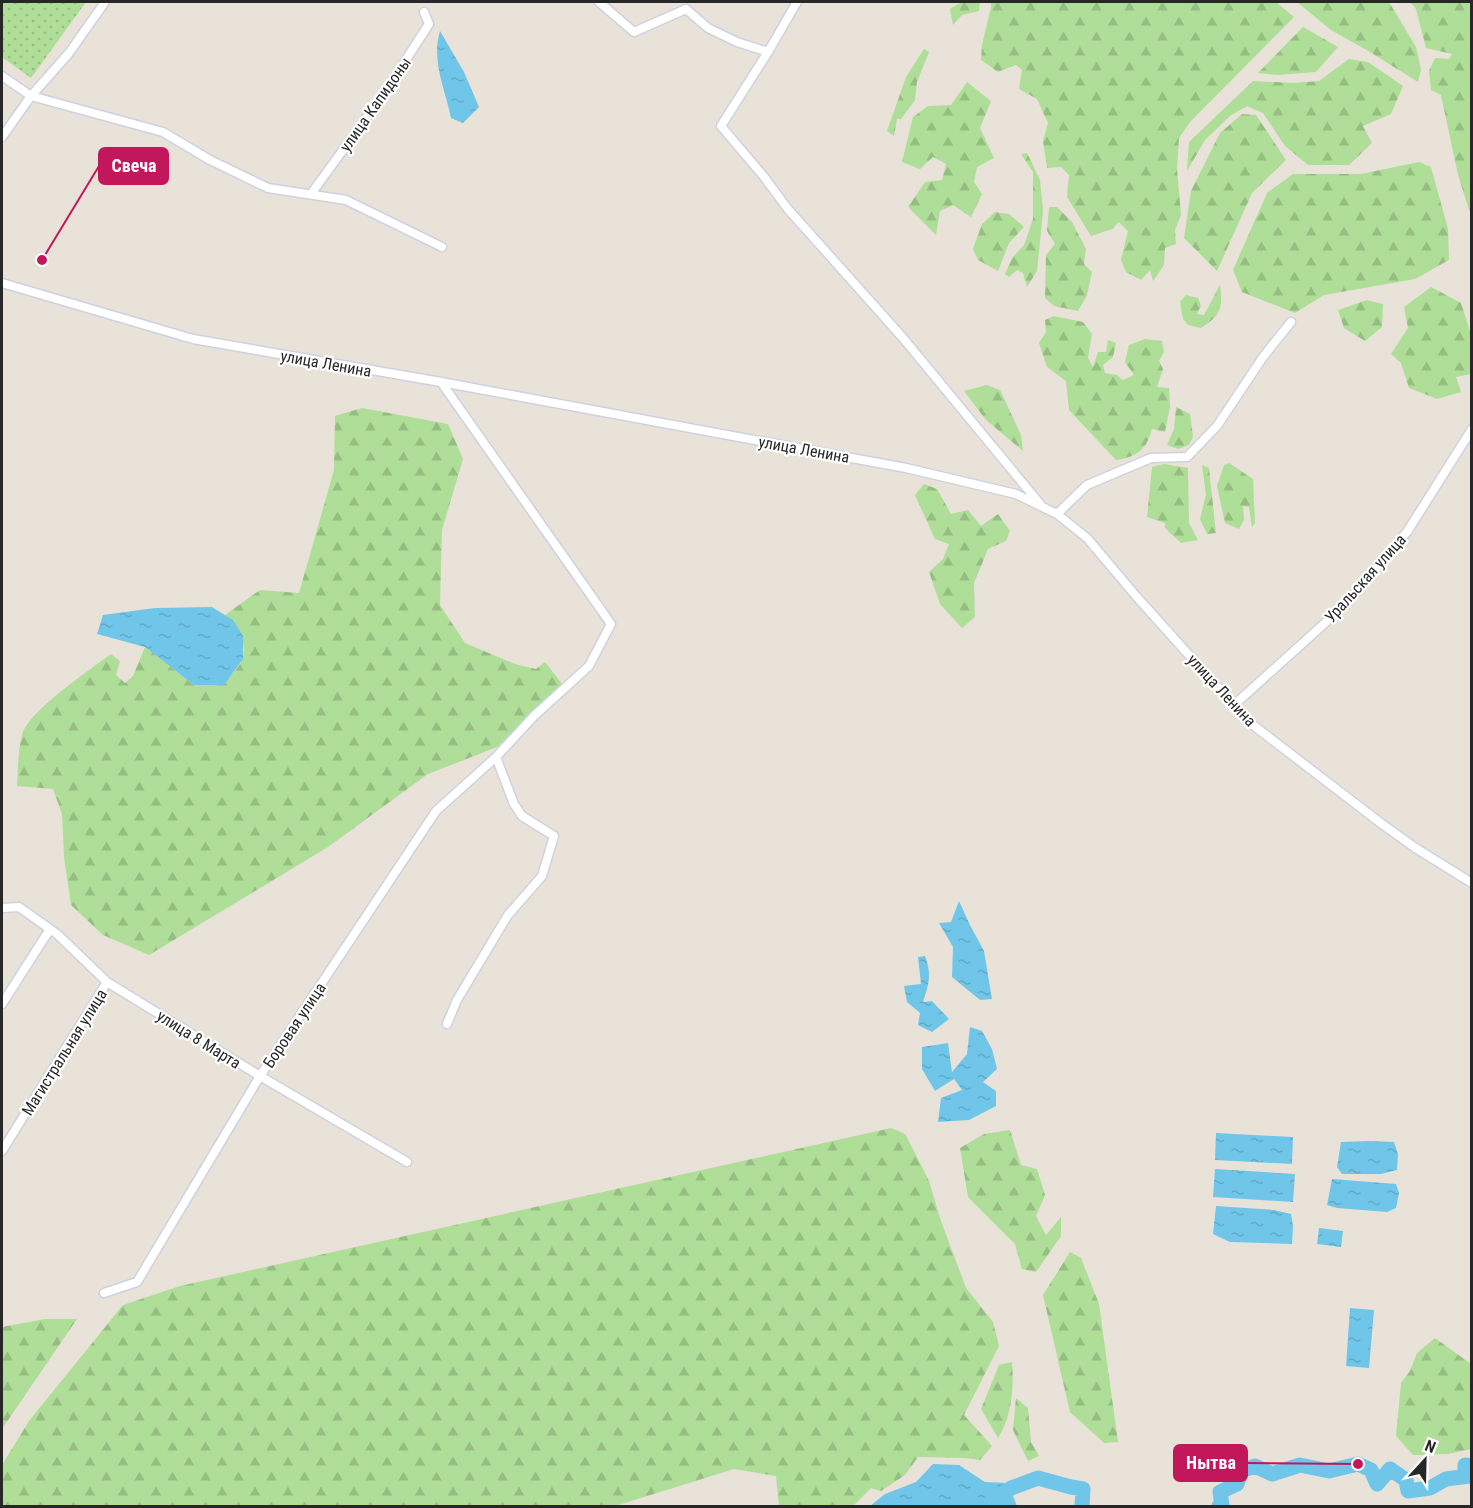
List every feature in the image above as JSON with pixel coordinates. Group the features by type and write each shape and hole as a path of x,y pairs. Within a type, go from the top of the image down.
{"street":[{"path":"2,137 32,96 69,54 105,2"},
{"path":"599,2 634,32 686,9 708,27 737,42 768,52"},
{"path":"797,2 721,126 787,208 903,338 1042,507"},
{"name":"улица Капидоны","path":"311,194 385,92 429,24 424,12"},
{"path":"2,76 32,96 163,132 210,160 268,188 346,200 442,247"},
{"name":"улица Ленина","path":"2,282 193,339 441,382 906,468 1016,494 1057,514 1087,538 1249,722 1382,824 1472,883"},
{"path":"1057,514 1087,485 1151,458 1187,457 1217,426 1263,357 1291,322"},
{"name":"Боровая улица","path":"104,1293 137,1282 260,1076 436,811 496,758 534,716 589,666 611,624 441,382"},
{"name":"Уральская улица","path":"1234,705 1346,604 1407,532 1472,429"},
{"path":"447,1024 457,1000 508,915 542,876 554,836 522,816 514,804 496,758"},
{"name":"улица 8 Марта","path":"2,908 19,907 57,934 107,982 406,1162"},
{"path":"2,1004 50,929"},
{"name":"Магистральная улица","path":"2,1151 107,982"}],"green space":[{"path":"2,2 86,2 31,78 2,57"},
{"path":"961,2 980,2 979,11 962,15 953,25 950,9"},
{"path":"991,2 1276,2 1294,17 1190,122 1179,138 1177,168 1181,215 1175,230 1176,244 1165,248 1164,265 1153,281 1150,270 1141,280 1126,272 1121,260 1128,231 1119,222 1112,229 1091,236 1067,197 1069,175 1061,167 1047,168 1043,141 1048,123 1037,99 1019,89 1022,70 1016,65 998,72 981,60"},
{"path":"1297,2 1389,2 1416,47 1421,69 1418,82 1331,30"},
{"path":"1410,2 1471,2 1471,216 1458,175 1441,95 1431,90 1429,71 1435,58 1449,59 1452,54 1426,48 1416,9"},
{"path":"1303,27 1338,47 1316,72 1278,75 1258,73"},
{"path":"924,49 929,52 917,82 915,100 901,119 897,119 894,136 887,131 906,77"},
{"path":"1349,59 1368,62 1403,86 1391,114 1363,126 1372,143 1349,165 1308,165 1285,146 1263,113 1247,106 1230,116 1205,140 1187,171 1189,142 1253,81 1294,83 1319,81"},
{"path":"967,82 991,101 980,128 994,158 977,167 974,182 982,194 971,217 953,205 940,211 936,235 908,207 925,182 942,180 946,164 933,157 920,169 902,162 913,117 928,106 951,105"},
{"path":"1242,114 1256,115 1286,160 1252,193 1217,271 1184,238 1191,191 1220,133"},
{"path":"1027,153 1040,180 1043,211 1037,271 1027,287 1023,273 1017,270 1009,277 1005,274 1012,258 1024,245 1033,219 1033,172 1021,154"},
{"path":"1419,162 1431,167 1448,229 1449,260 1415,279 1324,295 1295,313 1242,292 1233,270 1267,193 1293,174 1361,174"},
{"path":"1049,207 1057,207 1072,222 1086,249 1084,264 1092,272 1087,295 1078,311 1054,306 1045,298 1046,255 1055,244 1047,231"},
{"path":"995,212 1009,214 1024,227 1009,243 998,271 978,260 973,249 982,224"},
{"path":"1220,285 1221,305 1217,315 1201,328 1188,325 1183,319 1180,302 1186,295 1198,298 1201,306 1197,314 1204,315"},
{"path":"1431,287 1461,303 1471,334 1471,374 1456,377 1461,392 1437,399 1409,388 1401,363 1391,354 1408,328 1404,307"},
{"path":"1367,300 1383,304 1382,327 1365,341 1344,328 1338,310"},
{"path":"1054,316 1083,322 1092,334 1088,358 1093,367 1098,352 1106,352 1108,340 1116,343 1113,357 1103,365 1105,373 1117,375 1123,380 1134,375 1125,362 1129,345 1145,339 1162,341 1164,352 1159,361 1163,369 1157,387 1169,388 1170,407 1165,432 1152,429 1147,442 1140,451 1130,457 1116,460 1069,410 1066,381 1047,367 1039,343 1046,332 1045,320"},
{"path":"987,385 1000,390 1021,435 1023,451 986,420 964,391"},
{"path":"1176,407 1190,414 1193,437 1189,445 1178,449 1167,445 1174,429"},
{"path":"362,408 448,424 463,459 442,530 440,605 465,643 515,664 536,669 545,662 562,684 497,747 428,774 328,847 149,955 103,935 71,905 64,857 62,814 53,789 17,786 22,735 35,714 47,703 111,654 120,661 116,675 125,683 133,676 145,647 194,685 224,684 240,663 244,651 238,628 225,615 260,590 299,593 334,470 335,416"},
{"path":"1229,463 1253,479 1255,523 1252,527 1249,507 1243,506 1244,520 1239,529 1225,523 1217,486 1224,465"},
{"path":"1164,464 1188,468 1189,523 1198,540 1181,543 1165,528 1165,523 1147,517 1152,467"},
{"path":"1202,465 1209,468 1216,533 1207,534 1200,519 1206,495"},
{"path":"924,484 937,489 951,514 968,510 981,526 998,514 1010,531 1006,541 988,549 974,583 975,617 962,628 940,604 929,572 943,559 949,544 935,539 915,495"},
{"path":"891,1128 905,1134 929,1181 966,1288 993,1322 999,1346 964,1415 992,1446 980,1460 918,1457 905,1475 881,1491 871,1488 853,1506 779,1506 776,1476 734,1469 615,1506 2,1506 2,1465 29,1421 123,1305 180,1286"},
{"path":"1010,1130 1021,1165 1037,1169 1045,1195 1036,1216 1046,1235 1061,1217 1061,1236 1036,1272 1022,1269 1015,1244 968,1197 960,1148 984,1134"},
{"path":"1070,1252 1081,1258 1099,1304 1118,1442 1104,1443 1070,1412 1043,1295"},
{"path":"45,1319 77,1319 2,1429 2,1327"},
{"path":"1435,1338 1471,1364 1471,1449 1448,1454 1413,1455 1396,1436 1401,1383 1410,1371 1417,1353"},
{"path":"1012,1362 1011,1401 998,1438 981,1409 999,1365"},
{"path":"1016,1398 1028,1408 1031,1442 1039,1456 1028,1461 1013,1430"}],"water":[{"path":"440,31 464,72 479,107 463,123 451,118 438,64"},
{"path":"212,607 233,620 243,636 243,659 224,685 194,685 145,647 97,634 103,615 155,608"},
{"path":"959,901 984,951 992,999 980,1000 952,977 953,947 939,923 951,922"},
{"path":"925,956 929,979 923,1002 932,1001 949,1019 932,1032 918,1025 920,1013 907,1002 904,986 921,984 918,957"},
{"path":"970,1027 982,1031 992,1049 997,1069 983,1082 996,1091 996,1106 969,1120 938,1122 941,1098 962,1090 954,1079 935,1091 922,1069 922,1047 948,1043 952,1072 967,1054"},
{"path":"1216,1133 1293,1137 1292,1164 1215,1160"},
{"path":"1341,1142 1394,1142 1398,1154 1397,1170 1381,1174 1342,1174 1337,1167"},
{"path":"1215,1169 1295,1174 1293,1202 1213,1197"},
{"path":"1332,1179 1396,1184 1399,1193 1396,1208 1387,1212 1337,1208 1327,1205"},
{"path":"1216,1206 1274,1210 1291,1214 1292,1244 1230,1242 1213,1234"},
{"path":"1319,1228 1343,1231 1341,1247 1317,1244"},
{"path":"1350,1308 1374,1310 1369,1368 1346,1366"},
{"path":"933,1464 959,1465 985,1482 1008,1483 1017,1506 870,1506 885,1494 916,1482"}],"waterway":[{"path":"1219,1506 1222,1505 1220,1492 1237,1484 1241,1471 1255,1466 1272,1474 1300,1465 1329,1471 1358,1464 1371,1470 1377,1484 1390,1469 1406,1480 1408,1491 1430,1488 1446,1479 1470,1476 1465,1470 1465,1465 1472,1466"},
{"path":"986,1506 1011,1488 1038,1478 1083,1489 1082,1506"}],"place":[{"name":"Свеча","path":"42,260"},
{"name":"Нытва","path":"1358,1464"}]}
